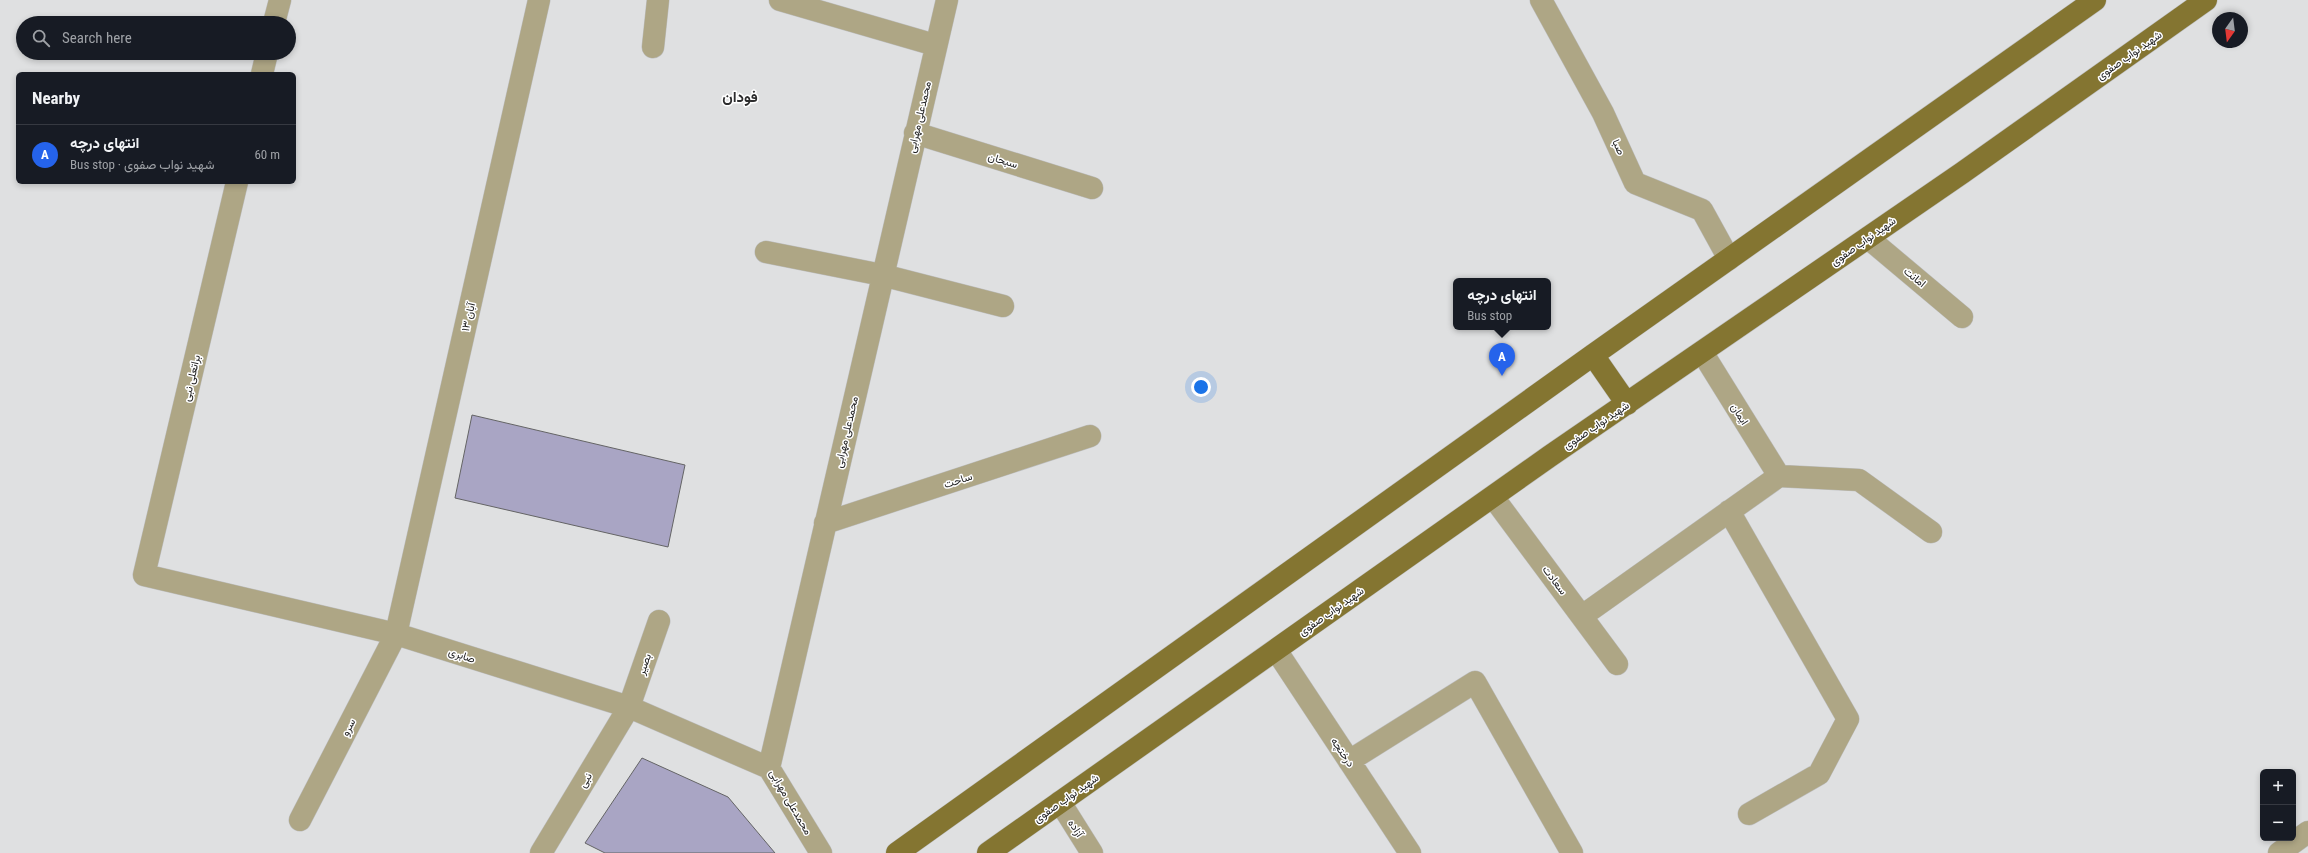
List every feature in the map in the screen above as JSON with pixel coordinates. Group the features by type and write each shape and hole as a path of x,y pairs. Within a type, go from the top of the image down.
{"main road":[{"path":"897,853 1593,355 2095,0"},
{"name":"شهید نواب صفوی","path":"988,853 1493,497 1868,238 2206,0"},
{"path":"1593,355 1627,404"}],"street":[{"path":"276,16 280,0"},
{"name":"۱۳ آبان","path":"396,634 539,0"},
{"path":"653,47 658,0"},
{"path":"780,0 935,45"},
{"name":"محمدعلی مهرابی","path":"821,853 769,768 935,45 947,0"},
{"name":"صبا","path":"1541,0 1603,113 1636,183 1702,210 1729,259"},
{"path":"262,72 265,60"},
{"name":"سبحان","path":"915,133 1092,188"},
{"name":"براتعلی نبی","path":"144,575 237,184"},
{"name":"امانت","path":"1868,238 1962,317"},
{"path":"766,252 882,275 1003,306"},
{"name":"ایمان","path":"1702,352 1779,476"},
{"name":"ساحت","path":"825,523 1090,436"},
{"path":"1582,616 1779,476 1859,480 1931,532"},
{"name":"سعادت","path":"1493,497 1617,664"},
{"path":"1729,511 1848,719 1819,774 1749,814"},
{"name":"صابری","path":"144,575 396,634 629,708 769,768"},
{"name":"بصیر","path":"629,708 659,622"},
{"name":"سرو","path":"300,820 396,634"},
{"name":"درختچه","path":"1276,650 1410,853"},
{"path":"1349,762 1474,682 1572,853"},
{"name":"نبی","path":"541,853 629,708"},
{"name":"آزاده","path":"1060,802 1092,853"},
{"path":"2279,853 2308,832"}],"building":[{"path":"472,415 685,465 668,547 455,498"},
{"path":"642,758 728,797 775,853 605,853 585,843"}],"place":[{"name":"انتهای درچه","path":"1502,376"}],"district":[{"name":"فودان","path":"740,97"}]}
